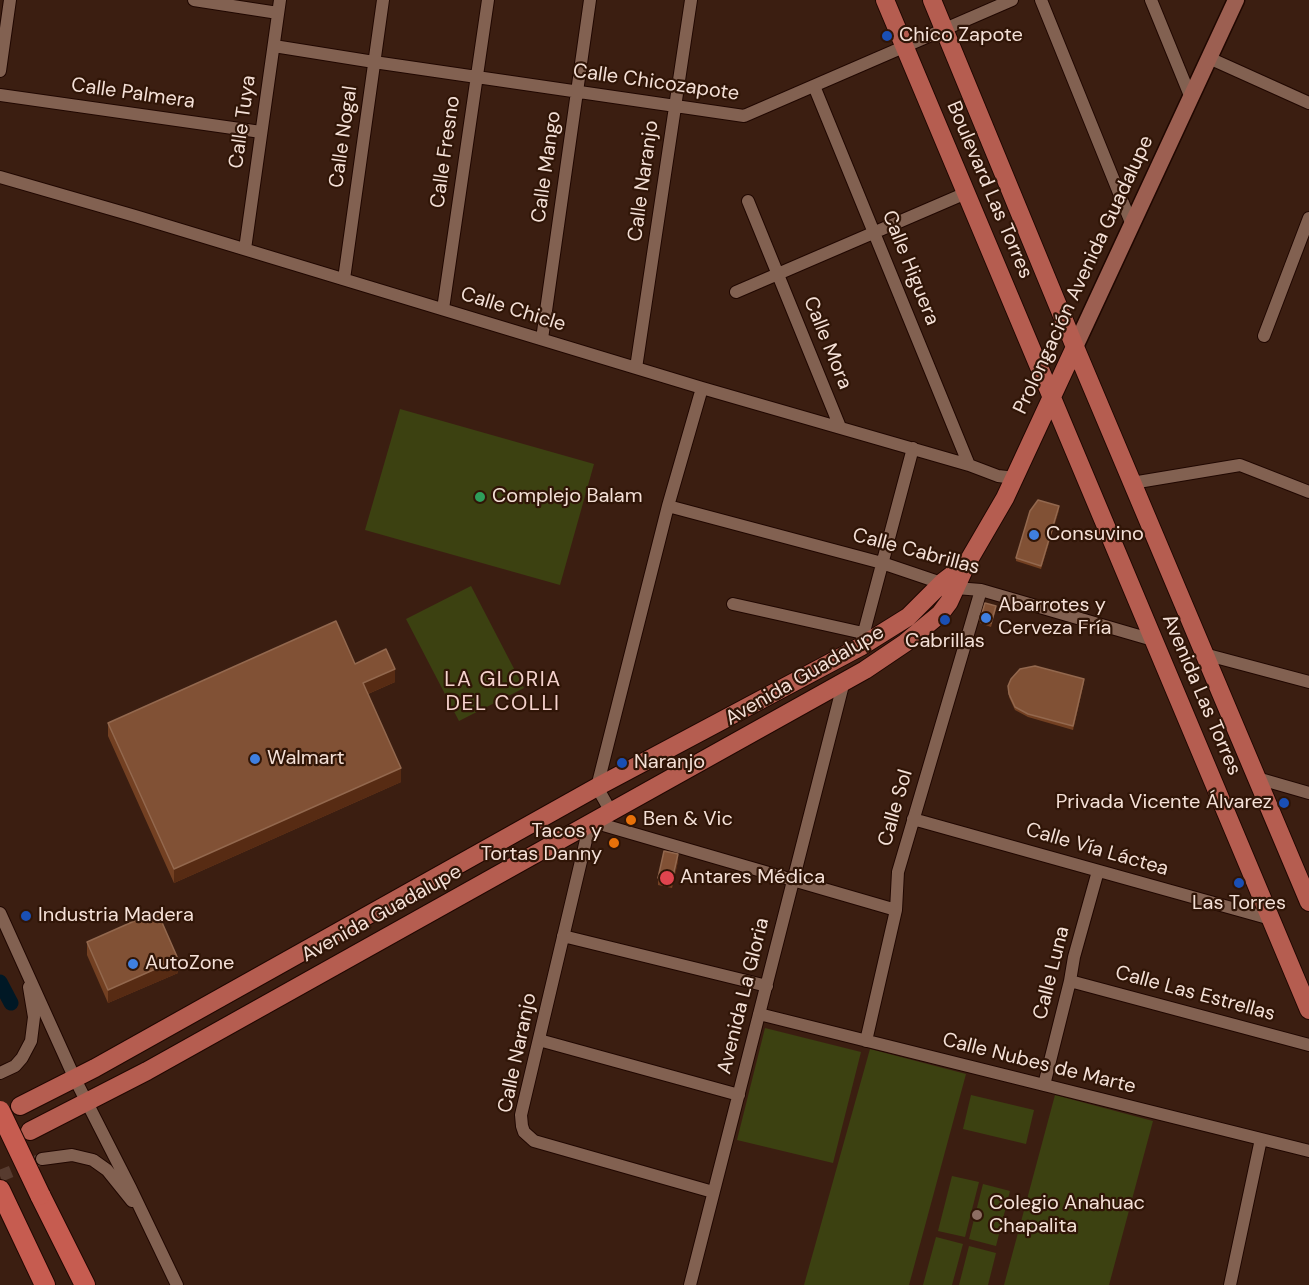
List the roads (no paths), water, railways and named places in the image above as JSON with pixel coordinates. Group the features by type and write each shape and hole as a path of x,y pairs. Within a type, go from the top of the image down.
{"highway":[{"path":"0,1111 85,1285"},
{"path":"0,1190 45,1285"}],"main road":[{"name":"Boulevard Las Torres","path":"885,0 1052,398"},
{"name":"Boulevard Las Torres","path":"932,0 1075,347"},
{"name":"Prolongación Avenida Guadalupe","path":"950,585 966,565 995,518 1015,478 1236,0"},
{"name":"Avenida Las Torres","path":"1075,347 1309,902"},
{"name":"Avenida Las Torres","path":"1052,398 1309,1010"},
{"name":"Avenida Guadalupe","path":"20,1106 75,1079 862,640 908,617 950,585"},
{"name":"Avenida Guadalupe","path":"30,1131 88,1103 844,681 905,643 931,622 945,608 950,585"}],"street":[{"path":"0,70 10,0"},
{"path":"194,0 279,6"},
{"name":"Calle Nogal","path":"344,279 383,0"},
{"name":"Calle Fresno","path":"443,309 488,0"},
{"name":"Calle Mango","path":"542,339 590,0"},
{"name":"Calle Naranjo","path":"636,368 691,0"},
{"name":"Calle Chicozapote","path":"274,46 744,116 1012,0"},
{"path":"1041,0 1132,225"},
{"path":"1151,0 1191,98"},
{"name":"Calle Tuya","path":"245,249 279,6"},
{"path":"1209,58 1309,103"},
{"name":"Calle Higuera","path":"814,86 969,465"},
{"name":"Calle Palmera","path":"0,95 261,132"},
{"name":"Calle Chicle","path":"0,177 702,388 913,448 998,476 1015,478"},
{"path":"736,292 966,193"},
{"name":"Calle Mora","path":"748,201 840,427"},
{"path":"1264,336 1309,218"},
{"path":"611,812 597,787 668,506 702,388"},
{"path":"733,604 862,640 913,448"},
{"path":"1132,483 1240,465 1309,492"},
{"name":"Calle Cabrillas","path":"668,506 882,563 950,585 981,590 1153,640"},
{"name":"Calle Sol","path":"866,1041 896,910 898,872 981,590"},
{"path":"1204,654 1309,682"},
{"name":"Avenida La Gloria","path":"690,1285 844,681"},
{"path":"1257,778 1309,793"},
{"name":"Calle Vía Láctea","path":"913,819 1271,919"},
{"path":"592,823 896,910"},
{"name":"Calle Naranjo","path":"592,823 563,936 522,1115 524,1132 534,1141 713,1192"},
{"name":"Calle Luna","path":"1044,1085 1071,981 1074,957 1098,871"},
{"path":"0,913 75,1079 177,1285"},
{"path":"563,936 767,986"},
{"path":"0,1072 15,1066 31,1041 34,1024 29,992 31,981"},
{"name":"Calle Las Estrellas","path":"1071,981 1309,1045"},
{"name":"Calle Nubes de Marte","path":"759,1014 1309,1151"},
{"path":"539,1040 740,1095"},
{"path":"1230,1285 1261,1139"},
{"path":"42,1160 72,1155 93,1160 107,1170 144,1216"}],"waterway":[{"path":"0,982 11,1003"}],"tunnel":[{"path":"0,1176 42,1159"}],"place":[{"name":"Chico Zapote","path":"887,36"},
{"name":"Complejo Balam","path":"480,497"},
{"name":"Consuvino","path":"1034,535"},
{"name":"Abarrotes y Cerveza Fría","path":"986,618"},
{"name":"Cabrillas","path":"945,620"},
{"name":"Walmart","path":"255,759"},
{"name":"Naranjo","path":"622,763"},
{"name":"Privada Vicente Álvarez","path":"1284,803"},
{"name":"Ben & Vic","path":"631,820"},
{"name":"Tacos y Tortas Danny","path":"614,843"},
{"name":"Antares Médica","path":"667,878"},
{"name":"Las Torres","path":"1239,883"},
{"name":"Industria Madera","path":"26,916"},
{"name":"AutoZone","path":"133,964"},
{"name":"Colegio Anahuac Chapalita","path":"977,1215"}],"district":[{"name":"LA GLORIA DEL COLLI","path":"503,692"}]}
